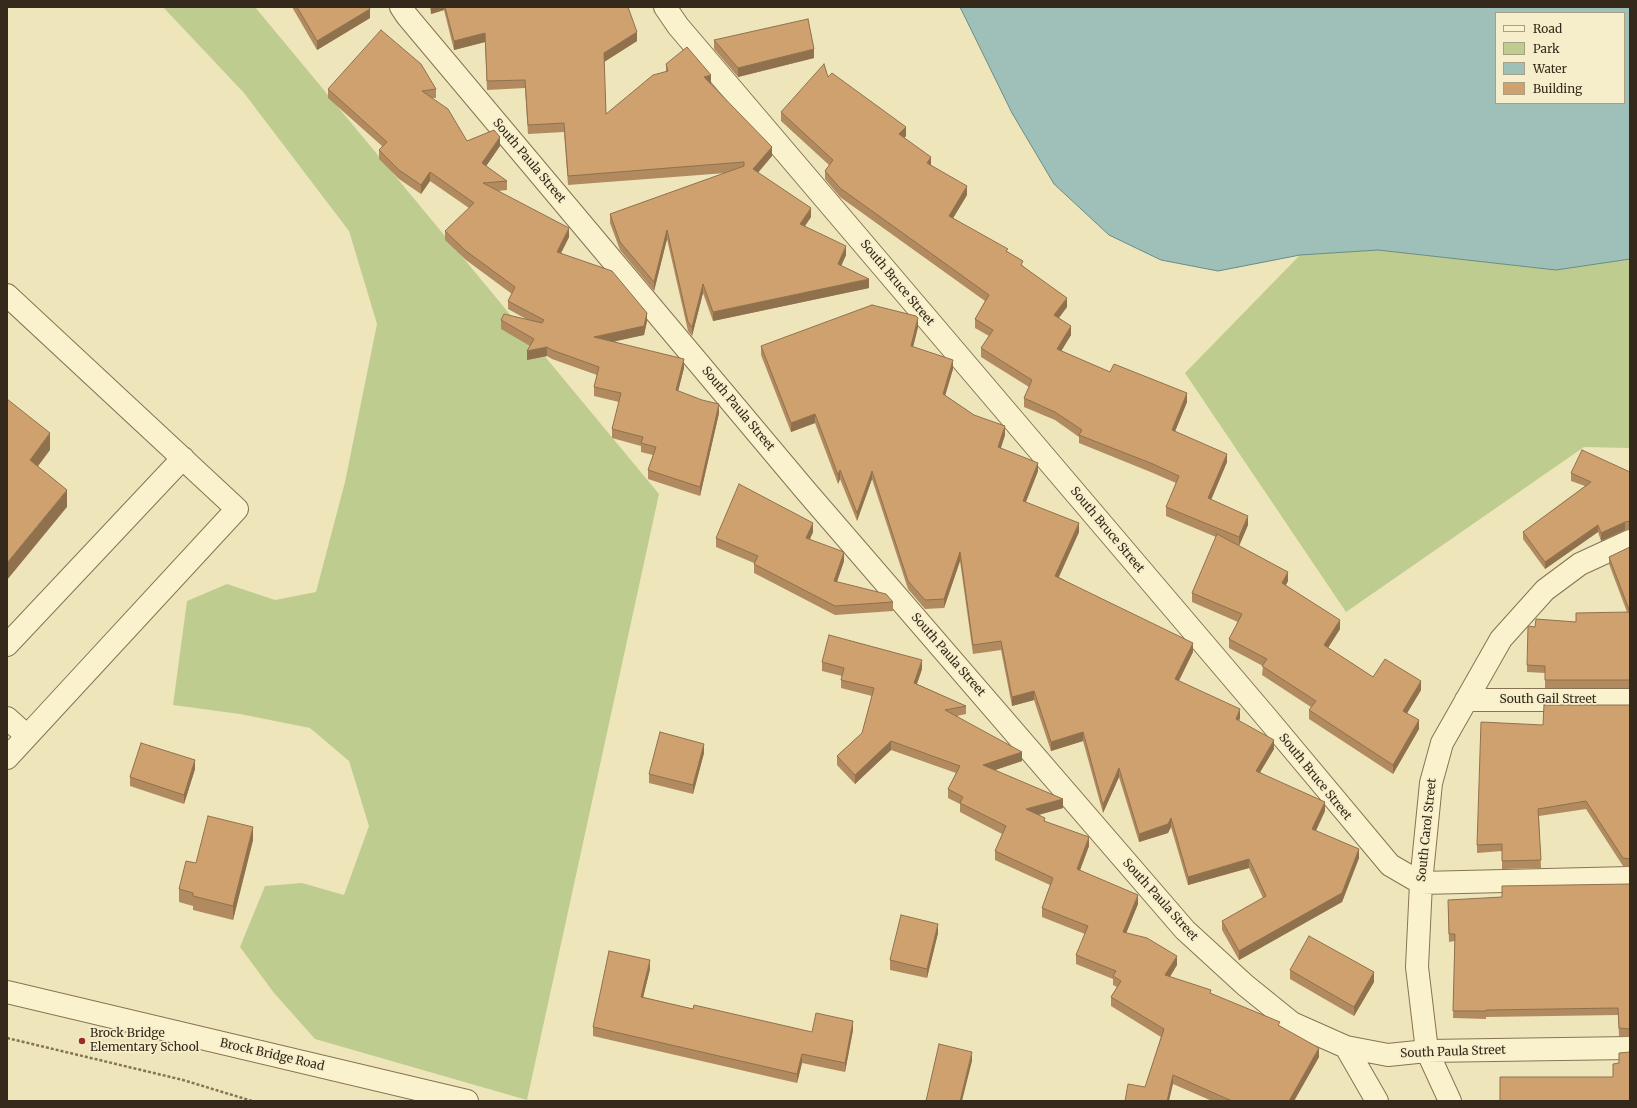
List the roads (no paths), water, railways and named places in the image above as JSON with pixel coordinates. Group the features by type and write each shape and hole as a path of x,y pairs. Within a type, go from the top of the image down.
{"street":[{"name":"South Paula Street","path":"401,7 801,485 1185,930 1245,985 1292,1023 1346,1047 1388,1055 1427,1051 1630,1048"},
{"name":"South Bruce Street","path":"665,7 678,26 1262,712 1357,827 1390,865 1422,883"},
{"path":"7,295 237,509 7,758"},
{"path":"7,645 183,458"},
{"name":"South Carol Street","path":"1450,1101 1427,1051 1416,967 1431,783 1442,743 1501,639 1545,590 1580,564 1630,541"},
{"name":"South Gail Street","path":"1466,700 1630,700"},
{"path":"7,718 27,736"},
{"path":"1422,883 1630,878"},
{"name":"Brock Bridge Road","path":"7,992 467,1101"},
{"path":"1346,1047 1377,1101"}],"water":[{"path":"960,7 1630,7 1630,259 1556,270 1378,250 1300,255 1218,271 1161,260 1109,235 1054,184 1012,113"}],"place":[{"name":"Brock Bridge Elementary School","path":"82,1041"}]}
